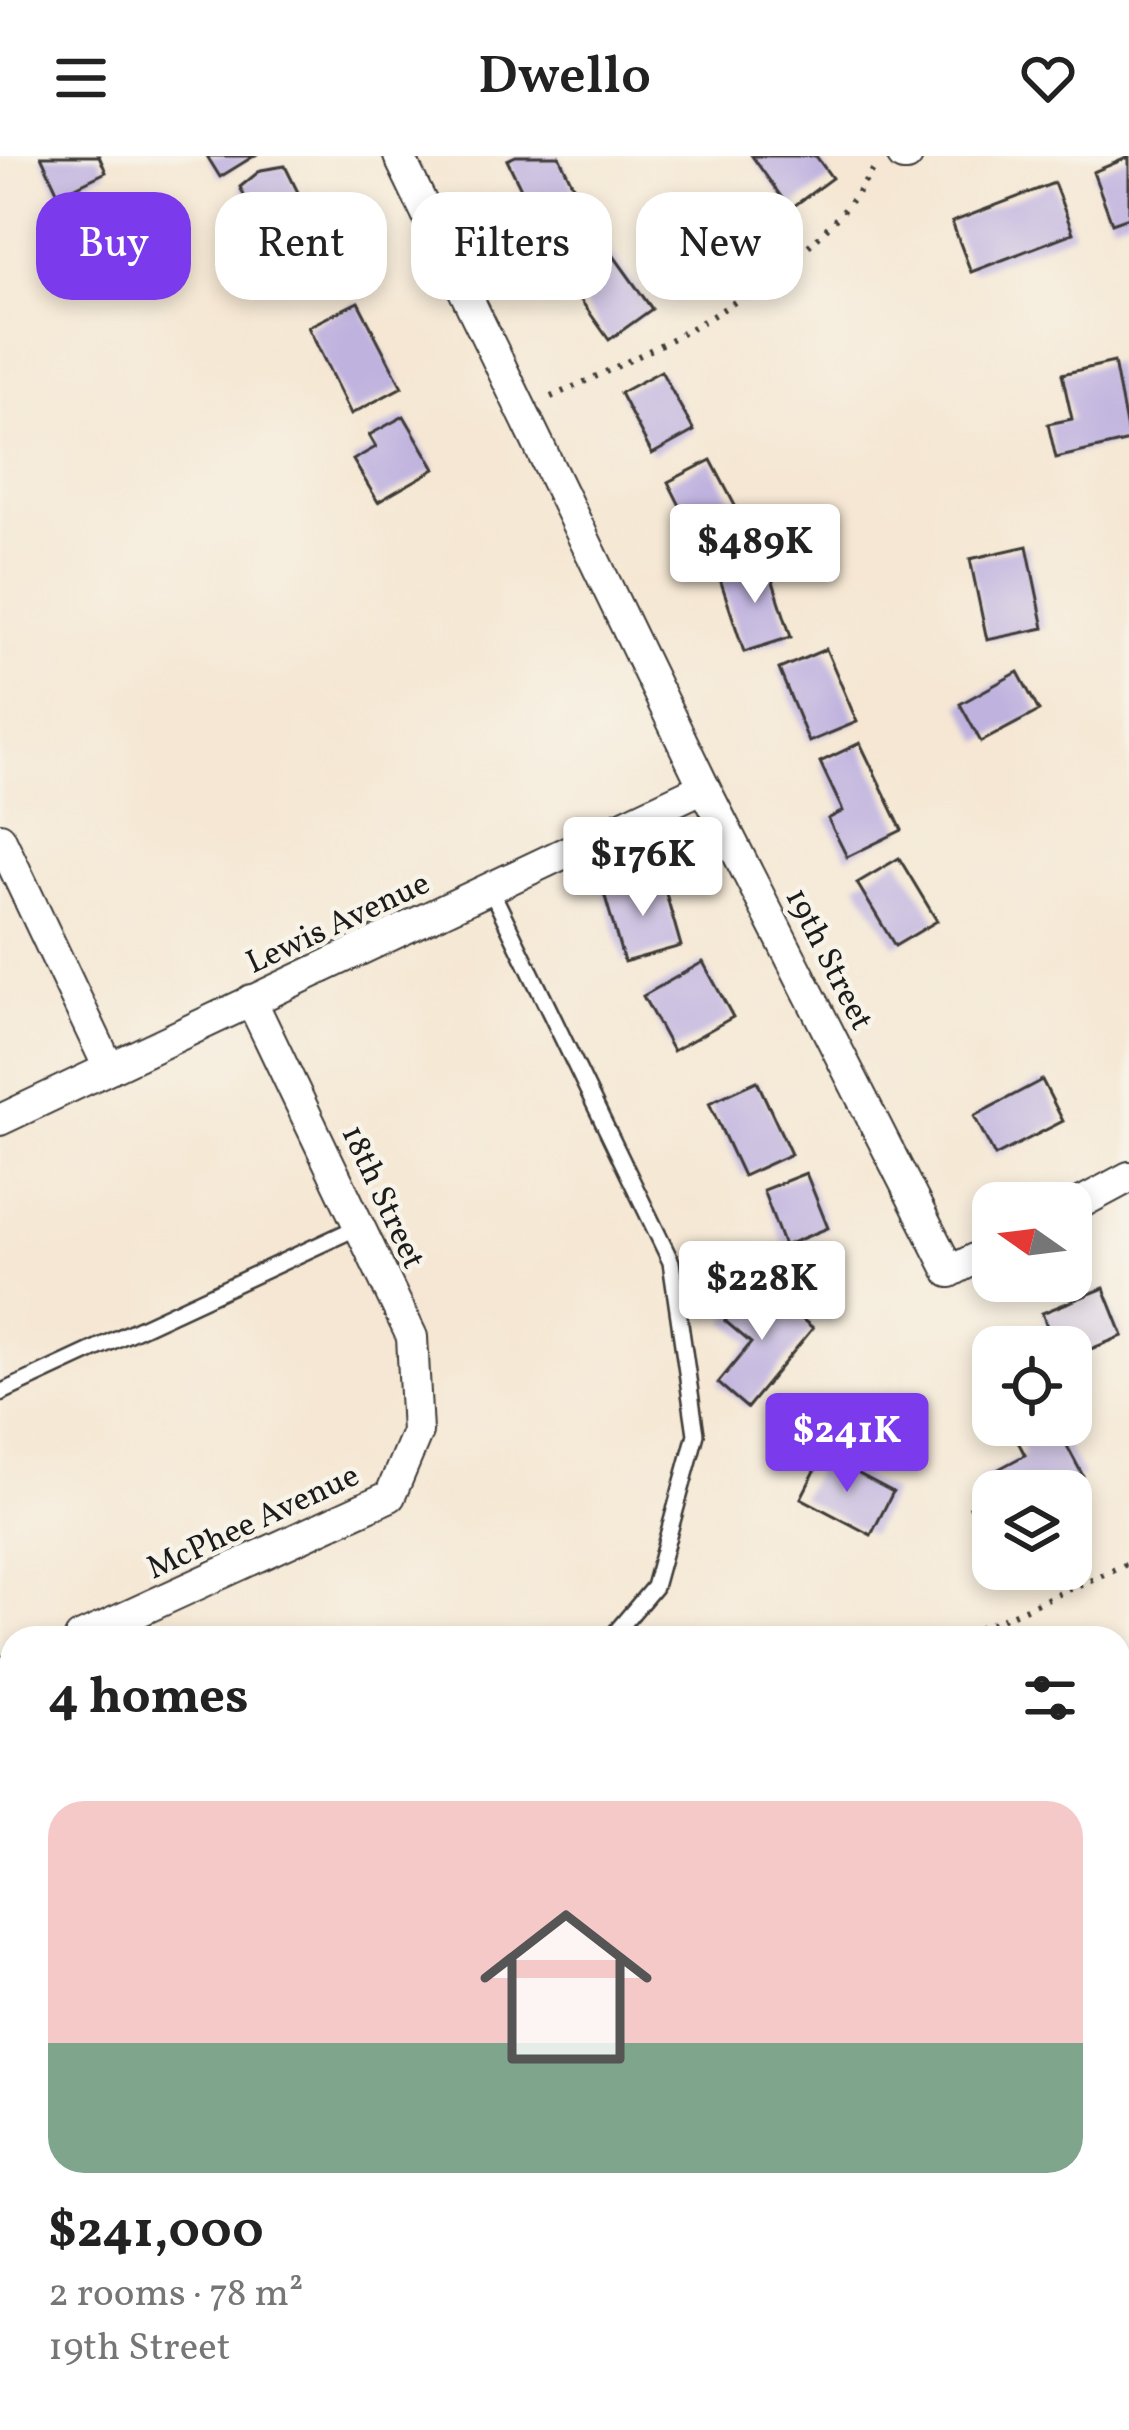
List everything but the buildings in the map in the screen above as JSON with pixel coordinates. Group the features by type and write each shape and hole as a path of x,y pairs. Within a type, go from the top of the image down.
{"street":[{"name":"19th Street","path":"399,156 704,787 950,1272 972,1260"},
{"name":"Lewis Avenue","path":"0,1120 704,787"},
{"path":"0,838 109,1068"},
{"name":"18th Street","path":"251,1000 412,1337 417,1432"},
{"path":"1092,1197 1129,1177"},
{"name":"McPhee Avenue","path":"106,1626 390,1496 417,1432"}],"lane":[{"path":"490,888 671,1262 696,1434 654,1586 620,1626"},
{"path":"0,1393 361,1226"}],"path":[{"path":"524,410 672,340 811,246 852,204 880,156"},
{"path":"985,1626 1129,1563"}]}
